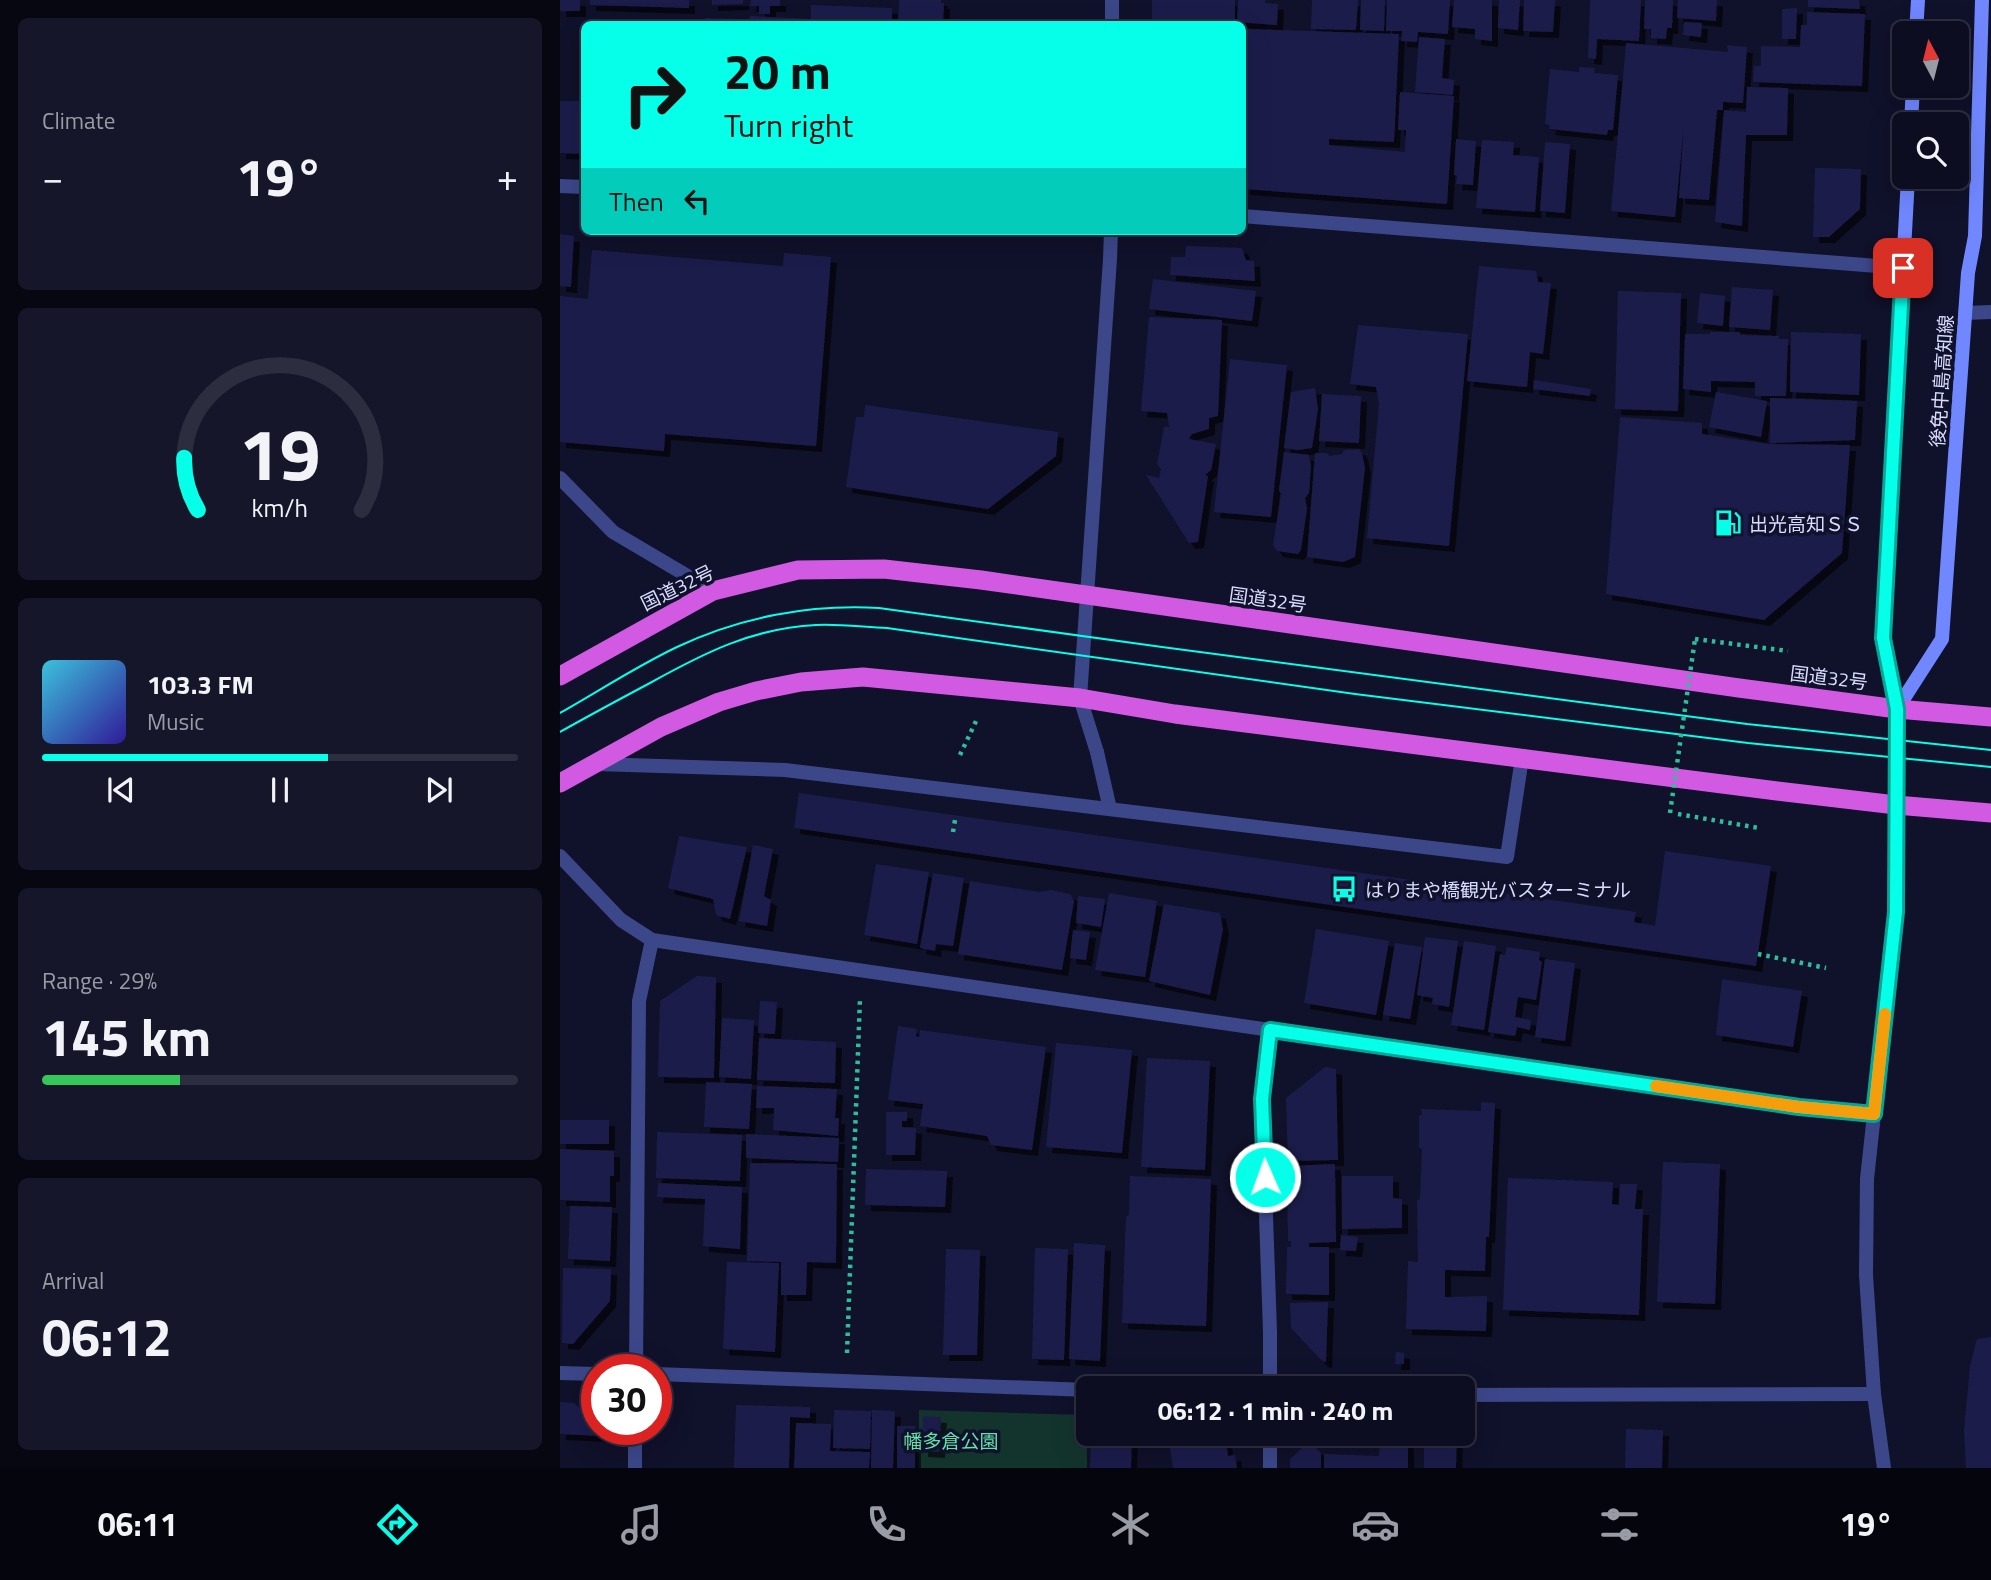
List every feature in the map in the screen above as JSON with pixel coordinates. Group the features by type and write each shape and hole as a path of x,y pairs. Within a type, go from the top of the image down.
{"highway":[{"name":"国道32号","path":"560,676 713,591 797,570 884,569 981,580 1897,709 1991,717"},
{"path":"560,783 662,727 719,702 755,691 802,682 863,677 1080,698 1175,714 1522,758 1896,805 1991,813"}],"main road":[{"path":"1917,21 1918,0"},
{"name":"後免中島高知線","path":"1897,709 1942,639 1968,273 1975,236 1982,0"},
{"path":"1896,805 1897,709 1883,638 1907,189"}],"street":[{"path":"1112,0 1112,21"},
{"path":"560,186 581,187"},
{"path":"1246,216 1903,268"},
{"path":"1110,809 1097,752 1080,698 1111,235"},
{"path":"1965,313 1991,312"},
{"path":"560,478 613,532 713,591"},
{"path":"596,764 785,770 1507,857 1522,758"},
{"path":"1884,1468 1874,1394 1866,1275 1867,1180 1896,912 1896,805"},
{"path":"560,856 621,920 652,940 1799,1107 1874,1114"},
{"path":"636,1354 639,1001 652,940"},
{"path":"1270,1030 1262,1099 1270,1376"},
{"path":"560,1373 581,1374"},
{"path":"672,1375 1076,1390"},
{"path":"1475,1395 1874,1394"},
{"path":"635,1445 635,1468"},
{"path":"1270,1446 1270,1468"}],"path":[{"path":"1759,828 1670,813 1695,639 1788,651"},
{"path":"960,755 982,709"},
{"path":"1758,954 1826,968"},
{"path":"846,1381 861,969"}],"green space":[{"name":"幡多倉公園","path":"919,1410 1076,1415 1076,1446 1087,1446 1087,1468 919,1468"}],"building":[{"path":"560,0 580,0 580,11 560,11"},
{"path":"590,0 689,0 689,8 590,5"},
{"path":"712,0 743,0 743,4 712,5"},
{"path":"751,0 780,0 780,6 770,6 770,14 759,14 759,6 750,6"},
{"path":"899,0 941,0 941,3 944,3 943,21 898,21"},
{"path":"1152,0 1235,0 1235,21 1152,21"},
{"path":"1238,0 1265,0 1265,3 1278,4 1277,25 1237,21"},
{"path":"1312,0 1358,0 1356,30 1311,29"},
{"path":"1361,0 1385,0 1384,31 1360,30"},
{"path":"1387,0 1450,0 1448,34 1418,32 1417,42 1401,41 1402,31 1386,31"},
{"path":"1454,0 1492,0 1492,41 1475,39 1475,29 1452,27"},
{"path":"1499,0 1520,0 1518,30 1498,28"},
{"path":"1524,0 1555,0 1553,32 1523,31"},
{"path":"1590,0 1641,0 1639,41 1597,39 1596,59 1588,58"},
{"path":"1645,0 1673,0 1672,28 1667,28 1666,39 1651,38 1651,29 1644,29"},
{"path":"1678,0 1717,0 1716,21 1677,18"},
{"path":"1808,0 1859,0 1860,9 1808,7"},
{"path":"811,5 892,8 892,21 749,21 750,16 811,19"},
{"path":"1797,8 1796,39 1782,39 1782,9"},
{"path":"1807,12 1865,14 1862,86 1753,82 1754,66 1761,66 1761,46 1800,47 1801,25 1807,25"},
{"path":"705,18 742,19 742,21 705,21"},
{"path":"1684,22 1702,23 1701,37 1683,35"},
{"path":"1246,29 1399,34 1394,142 1329,139 1329,145 1405,152 1406,130 1398,130 1400,92 1454,96 1447,204 1246,189"},
{"path":"1419,37 1445,39 1442,78 1454,80 1453,95 1415,92"},
{"path":"1626,43 1728,52 1727,45 1747,47 1743,103 1723,102 1723,110 1717,110 1709,200 1679,198 1684,124 1675,217 1611,211"},
{"path":"1579,67 1595,68 1594,73 1618,75 1613,130 1608,130 1607,135 1549,129 1550,125 1545,124 1550,69 1579,72"},
{"path":"1747,87 1788,88 1787,135 1746,135 1742,226 1715,222 1724,110 1746,112"},
{"path":"560,101 581,101 581,154 560,153"},
{"path":"1456,139 1476,141 1473,185 1456,184"},
{"path":"1482,140 1514,142 1513,155 1539,157 1535,212 1476,208"},
{"path":"1545,142 1570,144 1565,213 1540,211"},
{"path":"1815,168 1861,169 1860,209 1829,237 1813,237"},
{"path":"560,234 574,236 571,287 560,286"},
{"path":"1186,246 1242,248 1246,260 1254,261 1255,281 1170,275 1171,257 1185,257"},
{"path":"592,250 783,266 784,253 831,257 816,446 665,434 664,451 560,442 560,296 588,299"},
{"path":"1479,266 1536,271 1538,282 1551,283 1543,354 1530,352 1527,387 1467,381"},
{"path":"1153,279 1256,291 1252,321 1149,309"},
{"path":"1732,287 1773,290 1770,330 1729,327"},
{"path":"1618,291 1681,293 1678,411 1615,409"},
{"path":"1700,293 1725,296 1723,326 1697,323"},
{"path":"1149,317 1222,320 1218,416 1209,418 1209,429 1192,434 1189,439 1216,444 1211,470 1205,475 1208,476 1198,542 1189,543 1146,475 1159,478 1161,469 1157,464 1164,427 1169,427 1167,413 1141,411"},
{"path":"1358,325 1468,334 1449,546 1367,538 1379,404 1376,387 1350,384"},
{"path":"1740,332 1740,335 1779,336 1779,339 1788,339 1786,396 1755,396 1755,382 1711,381 1711,392 1683,389 1685,334"},
{"path":"1791,332 1861,334 1859,395 1790,392"},
{"path":"1230,359 1287,365 1271,517 1214,512"},
{"path":"1534,380 1591,389 1590,396 1533,389"},
{"path":"1315,388 1318,409 1312,448 1284,448 1291,392"},
{"path":"1716,392 1767,401 1761,437 1709,427"},
{"path":"1322,394 1361,396 1359,443 1319,441"},
{"path":"1770,398 1857,401 1855,440 1770,443"},
{"path":"865,405 1058,432 1056,456 988,509 846,487 856,417 864,417"},
{"name":"出光高知ＳＳ","path":"1620,417 1702,423 1702,434 1768,444 1850,445 1842,553 1764,620 1606,594"},
{"path":"1359,449 1365,468 1355,557 1343,562 1307,557 1315,453 1327,453 1330,456 1342,454 1344,450"},
{"path":"1284,452 1309,455 1311,466 1309,493 1305,498 1307,508 1301,550 1298,554 1277,551 1273,545"},
{"name":"はりまや橋観光バスターミナル","path":"799,793 1636,912 1634,922 1655,926 1665,851 1771,866 1756,966 794,828"},
{"path":"679,836 747,847 730,919 716,915 713,899 668,888"},
{"path":"753,845 773,849 764,896 771,900 767,926 739,921"},
{"path":"876,864 929,872 917,944 864,935"},
{"path":"933,873 964,878 953,946 936,944 935,951 920,948"},
{"path":"970,881 1070,894 1074,901 1062,970 958,954"},
{"path":"1109,893 1157,901 1145,977 1095,970"},
{"path":"1078,896 1105,899 1101,927 1076,923"},
{"path":"1164,904 1220,913 1223,929 1210,995 1149,981"},
{"path":"1316,929 1389,941 1376,1015 1304,1003"},
{"path":"1073,930 1090,932 1086,960 1070,958"},
{"path":"1425,937 1458,941 1449,1007 1432,1004 1433,998 1417,995"},
{"path":"1464,941 1496,946 1484,1030 1451,1025"},
{"path":"1395,943 1422,947 1410,1019 1383,1015"},
{"path":"1507,947 1540,952 1539,960 1542,962 1536,1000 1518,997 1515,1017 1531,1020 1530,1030 1517,1027 1515,1036 1488,1032 1500,954 1505,955"},
{"path":"1545,959 1575,963 1565,1041 1535,1037"},
{"path":"697,976 716,977 714,1078 658,1077 660,1001"},
{"path":"1722,979 1802,991 1793,1047 1716,1035"},
{"path":"760,1001 777,1002 775,1034 758,1033"},
{"path":"722,1018 754,1020 751,1079 719,1077"},
{"path":"898,1026 917,1029 916,1036 919,1037 920,1030 1046,1047 1032,1150 991,1145 987,1136 920,1126 923,1104 888,1100"},
{"path":"759,1038 836,1042 835,1083 757,1080"},
{"path":"1056,1043 1132,1050 1122,1153 1046,1147"},
{"path":"1147,1058 1210,1061 1205,1170 1141,1167"},
{"path":"1325,1067 1336,1069 1338,1160 1288,1161 1286,1098"},
{"path":"706,1082 752,1084 749,1129 704,1127"},
{"path":"757,1086 837,1089 835,1118 839,1118 838,1136 773,1130 774,1108 756,1108"},
{"path":"1481,1102 1495,1103 1485,1271 1445,1270 1445,1297 1487,1296 1486,1331 1406,1329 1408,1261 1418,1262 1417,1200 1420,1200 1422,1149 1419,1148 1419,1115 1422,1115 1421,1109 1481,1111"},
{"path":"886,1112 907,1112 907,1121 902,1121 902,1127 916,1128 915,1155 886,1155"},
{"path":"560,1120 609,1120 609,1144 560,1144"},
{"path":"657,1132 742,1135 740,1181 656,1178"},
{"path":"746,1134 839,1138 838,1162 746,1158"},
{"path":"560,1149 614,1151 610,1202 560,1200"},
{"path":"1663,1162 1720,1164 1715,1304 1657,1302"},
{"path":"750,1163 837,1164 836,1263 807,1262 806,1295 781,1295 781,1262 747,1261"},
{"path":"1335,1164 1336,1242 1309,1243 1309,1247 1329,1247 1329,1295 1286,1294 1287,1247 1291,1247 1291,1241 1288,1241 1287,1166"},
{"path":"866,1169 947,1171 945,1207 865,1205"},
{"path":"1130,1176 1211,1179 1206,1326 1122,1323"},
{"path":"1342,1176 1393,1176 1393,1198 1402,1199 1402,1228 1342,1229"},
{"path":"1508,1178 1613,1182 1612,1204 1619,1205 1620,1184 1637,1184 1635,1209 1643,1209 1639,1315 1503,1310"},
{"path":"658,1183 742,1187 740,1249 703,1246 705,1199 657,1197"},
{"path":"570,1206 612,1207 610,1261 568,1259"},
{"path":"1341,1235 1358,1237 1356,1251 1340,1250"},
{"path":"1074,1243 1105,1245 1100,1361 1069,1359"},
{"path":"1035,1248 1068,1249 1064,1360 1032,1359"},
{"path":"946,1249 980,1250 977,1355 943,1355"},
{"path":"727,1262 779,1263 775,1352 723,1349"},
{"path":"563,1268 611,1269 610,1301 573,1344 562,1343"},
{"path":"1328,1302 1326,1362 1291,1328 1290,1303"},
{"path":"1991,1337 1991,1468 1966,1468 1964,1431 1970,1366 1977,1339"},
{"path":"1396,1352 1404,1353 1404,1364 1395,1364"},
{"path":"560,1402 574,1403 581,1409 581,1435 560,1434"},
{"path":"736,1405 810,1407 810,1418 790,1417 789,1468 734,1468"},
{"path":"834,1410 871,1411 870,1449 833,1448"},
{"path":"872,1410 895,1411 893,1468 871,1468"},
{"path":"923,1416 941,1417 939,1452 922,1451"},
{"path":"796,1423 831,1424 830,1451 870,1452 869,1468 794,1468"},
{"path":"897,1426 915,1426 915,1468 897,1468"},
{"path":"1626,1429 1663,1430 1662,1468 1625,1468"},
{"path":"1091,1446 1132,1446 1131,1468 1090,1468"},
{"path":"1170,1446 1227,1446 1228,1456 1235,1455 1237,1468 1173,1468"},
{"path":"1305,1446 1313,1446 1321,1453 1321,1468 1290,1468 1290,1459"},
{"path":"1379,1446 1408,1446 1408,1468 1324,1468 1324,1454 1379,1456"},
{"path":"1424,1446 1457,1446 1456,1468 1424,1468"}],"tram line":[{"path":"560,713 662,654 725,628 776,615 853,607 879,608 1747,724 1991,750"},
{"path":"560,732 690,662 730,644 771,631 834,625 887,628 1355,694 1748,743 1991,767"}],"slow traffic":[{"path":"1656,1086 1799,1107 1874,1114 1885,1014"}],"place":[{"name":"出光高知ＳＳ","path":"1728,523"},
{"name":"はりまや橋観光バスターミナル","path":"1344,889"}],"route":[{"path":"1265,1177 1262,1099 1270,1030 1799,1107 1874,1114 1896,912 1897,709 1883,638 1903,268"}]}
